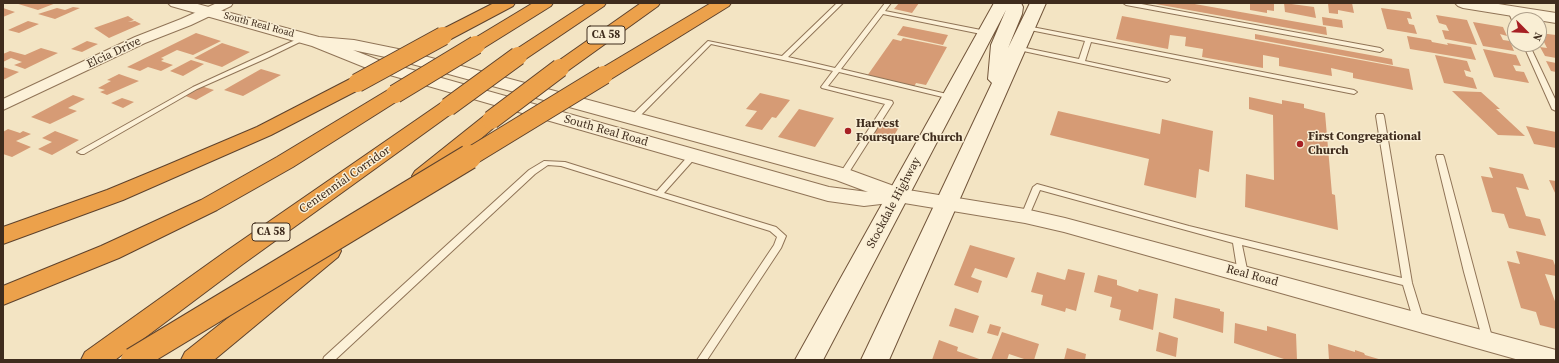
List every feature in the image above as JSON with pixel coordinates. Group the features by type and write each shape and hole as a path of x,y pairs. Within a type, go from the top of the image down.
{"highway":[{"path":"3,236 115,195 264,131 507,3"},
{"path":"3,296 110,252 209,205 285,162 545,3"},
{"name":"Centennial Corridor","path":"95,360 240,254 518,56 598,3"},
{"name":"CA 58","path":"195,360 491,120 560,68 652,3"},
{"path":"133,360 723,3"}],"main road":[{"name":"Stockdale Highway","path":"809,360 1002,3"},
{"path":"998,90 998,57 1000,45 1014,14 1015,7 1013,3"},
{"path":"875,360 1016,48 1038,3"}],"street":[{"name":"South Real Road","path":"176,3 311,40 375,65 828,194 864,199 899,195"},
{"name":"Elcia Drive","path":"3,105 134,43 227,3"},
{"path":"1463,3 1507,14"},
{"name":"South Real Road","path":"311,40 344,43 378,49 843,175 899,195 946,203"},
{"name":"Real Road","path":"946,203 1025,216 1065,225 1556,360"}],"lane":[{"path":"783,58 840,3"},
{"path":"843,175 889,103 824,87 888,3"},
{"path":"1126,3 1380,50"},
{"path":"882,12 986,33"},
{"path":"1026,28 1354,92"},
{"path":"81,152 195,88 311,40"},
{"path":"1081,62 1089,40"},
{"path":"633,118 710,42 951,97"},
{"path":"1016,48 1167,80"},
{"path":"1530,52 1556,109"},
{"path":"1380,116 1407,284 1419,323"},
{"path":"659,194 693,156"},
{"path":"1440,157 1488,342"},
{"path":"328,360 532,172 547,163 562,164 659,194 773,230 782,236 778,246 702,360"},
{"path":"1025,216 1037,187 1237,241 1407,284"},
{"path":"1237,241 1243,274"}],"building":[{"path":"15,3 56,3 38,10"},
{"path":"899,3 919,3 912,13 894,9"},
{"path":"1150,3 1189,3 1326,27 1327,35"},
{"path":"1250,3 1274,3 1274,11 1267,10 1267,13 1250,10"},
{"path":"1284,3 1314,7 1316,18 1285,12"},
{"path":"1328,3 1352,3 1354,13 1338,10 1338,14 1329,13"},
{"path":"73,7 80,8 55,19 38,14 57,8 65,10"},
{"path":"3,8 15,12 3,17"},
{"path":"1381,8 1410,12 1412,19 1407,18 1409,24 1414,25 1417,34 1387,29"},
{"path":"1436,15 1467,20 1477,45 1445,39 1442,30 1449,31 1446,25 1439,23"},
{"path":"128,16 134,20 128,22 135,21 141,24 109,38 94,28"},
{"path":"1122,16 1409,69 1413,90 1353,78 1353,73 1331,68 1332,76 1279,66 1279,58 1263,55 1263,68 1202,57 1203,49 1185,46 1186,37 1170,35 1168,49 1116,39"},
{"path":"1322,17 1342,20 1343,28 1323,25"},
{"path":"28,21 39,24 19,33 8,30"},
{"path":"1473,22 1503,27 1507,36 1500,34 1503,40 1507,41 1507,50 1483,46"},
{"path":"903,26 948,35 943,45 897,35"},
{"path":"196,33 221,41 193,55 177,50 161,58 164,59 161,61 173,65 161,71 148,67 140,71 127,67"},
{"path":"1255,34 1392,59 1393,65 1255,39"},
{"path":"1547,34 1556,35 1556,58 1545,56 1543,52 1547,52"},
{"path":"1407,36 1431,40 1432,42 1448,45 1447,43 1471,47 1476,60 1410,49"},
{"path":"903,38 947,47 926,85 916,83 914,87 867,76 893,39 901,41"},
{"path":"87,41 98,44 82,52 71,49"},
{"path":"222,43 250,52 222,67 194,58"},
{"path":"41,48 58,53 25,69 14,65 22,62 11,58 3,62 3,54 10,51 25,55"},
{"path":"1483,49 1516,55 1521,66 1513,65 1516,71 1524,72 1529,83 1494,77"},
{"path":"1435,55 1467,61 1471,72 1464,70 1466,76 1473,78 1477,89 1444,83"},
{"path":"191,60 204,64 183,76 170,71"},
{"path":"1546,61 1556,63 1556,72 1551,71"},
{"path":"3,67 19,72 3,80"},
{"path":"261,69 281,75 243,96 224,90"},
{"path":"119,74 139,81 107,95 100,92 105,90 98,88 111,81 107,80"},
{"path":"201,86 214,90 196,100 183,95"},
{"path":"1452,91 1481,92 1500,109 1496,109 1525,136 1498,135"},
{"path":"760,93 790,100 776,118 772,117 762,130 745,126 757,111 746,109"},
{"path":"73,95 85,99 68,108 77,111 50,124 31,117"},
{"name":"First Congregational Church","path":"1249,97 1282,104 1282,100 1304,104 1304,108 1325,113 1332,194 1335,195 1338,230 1245,207 1246,174 1274,180 1273,115 1249,109"},
{"path":"122,98 134,102 123,108 111,103"},
{"path":"799,109 834,118 815,147 778,137"},
{"path":"1058,111 1160,134 1162,119 1213,131 1209,172 1199,169 1196,198 1144,185 1149,159 1050,135"},
{"path":"879,122 899,127 892,139 872,134"},
{"path":"1526,126 1556,132 1556,148 1534,144"},
{"path":"8,129 20,133 23,131 31,134 16,141 31,147 12,157 3,154 3,132"},
{"path":"55,131 79,140 52,155 38,149 52,142 42,138"},
{"path":"1489,167 1523,174 1529,190 1516,187 1526,216 1540,219 1546,236 1509,228 1504,214 1492,212 1481,176 1493,178"},
{"path":"1549,180 1556,181 1556,195"},
{"path":"970,245 1015,258 1007,278 975,268 971,277 982,281 978,293 954,285"},
{"path":"1516,251 1553,260 1556,268 1556,276 1545,274 1556,304 1556,329 1540,325 1536,312 1521,308 1507,261 1520,264"},
{"path":"1068,269 1085,273 1076,311 1066,308 1065,312 1041,305 1043,295 1031,292 1037,272 1065,280"},
{"path":"1098,275 1117,280 1117,285 1138,292 1139,289 1158,294 1153,330 1119,320 1121,310 1110,307 1112,297 1094,292"},
{"path":"1175,298 1220,309 1220,311 1224,312 1223,333 1173,318"},
{"path":"955,308 979,316 973,333 949,326"},
{"path":"1235,323 1267,331 1267,326 1296,334 1297,360 1287,360 1234,343"},
{"path":"990,324 1001,327 998,336 987,333"},
{"path":"1002,332 1039,344 1034,360 1027,360 1009,354 1007,360 991,360"},
{"path":"1159,332 1178,338 1176,357 1156,351"},
{"path":"939,340 958,347 957,351 982,360 932,360"},
{"path":"1328,344 1355,352 1355,350 1364,353 1365,355 1382,360 1329,360"},
{"path":"1067,348 1086,354 1085,360 1064,360"}],"place":[{"name":"Harvest Foursquare Church","path":"848,131"},
{"name":"First Congregational Church","path":"1300,144"}]}
